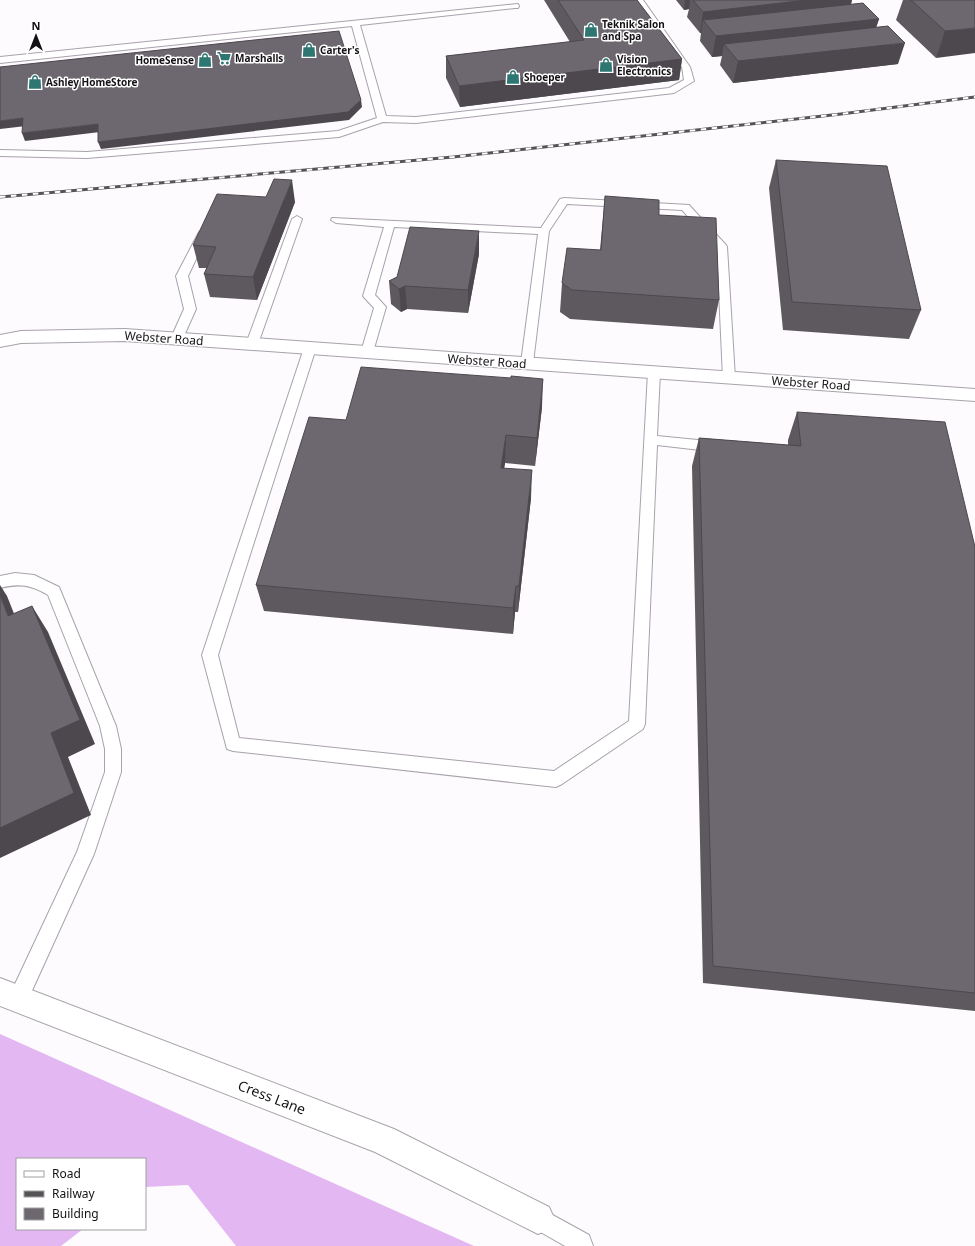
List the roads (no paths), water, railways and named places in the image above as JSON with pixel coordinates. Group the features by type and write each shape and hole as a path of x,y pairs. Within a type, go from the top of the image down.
{"street":[{"name":"Webster Road","path":"0,341 21,337 118,335 177,338 975,395"},
{"name":"Cress Lane","path":"9,996 383,1140 538,1218"}],"lane":[{"path":"0,153 87,155 340,134 382,119 416,120 671,92 690,81 686,67 639,0"},
{"path":"0,60 515,6"},
{"path":"355,23 382,119"},
{"path":"527,363 544,231 564,201 684,207 722,247 729,378"},
{"path":"252,344 297,219"},
{"path":"336,220 544,231"},
{"path":"177,338 190,309 182,276 208,223"},
{"path":"367,352 380,307 368,296 390,224"},
{"path":"310,348 210,655 233,744 556,779 637,724 654,372"},
{"path":"650,440 732,448"},
{"path":"0,582 25,579 38,581 54,591 108,726 113,749 112,772 85,854 9,996"},
{"path":"538,1218 583,1245"}],"railway":[{"path":"0,197 453,157 841,114 975,97"}],"place":[{"name":"Teknik Salon and Spa","path":"591,30"},
{"name":"Carter's","path":"309,50"},
{"name":"Marshalls","path":"224,58"},
{"name":"HomeSense","path":"205,60"},
{"name":"Vision Electronics","path":"606,65"},
{"name":"Shoeper","path":"513,77"},
{"name":"Ashley HomeStore","path":"35,82"}]}
